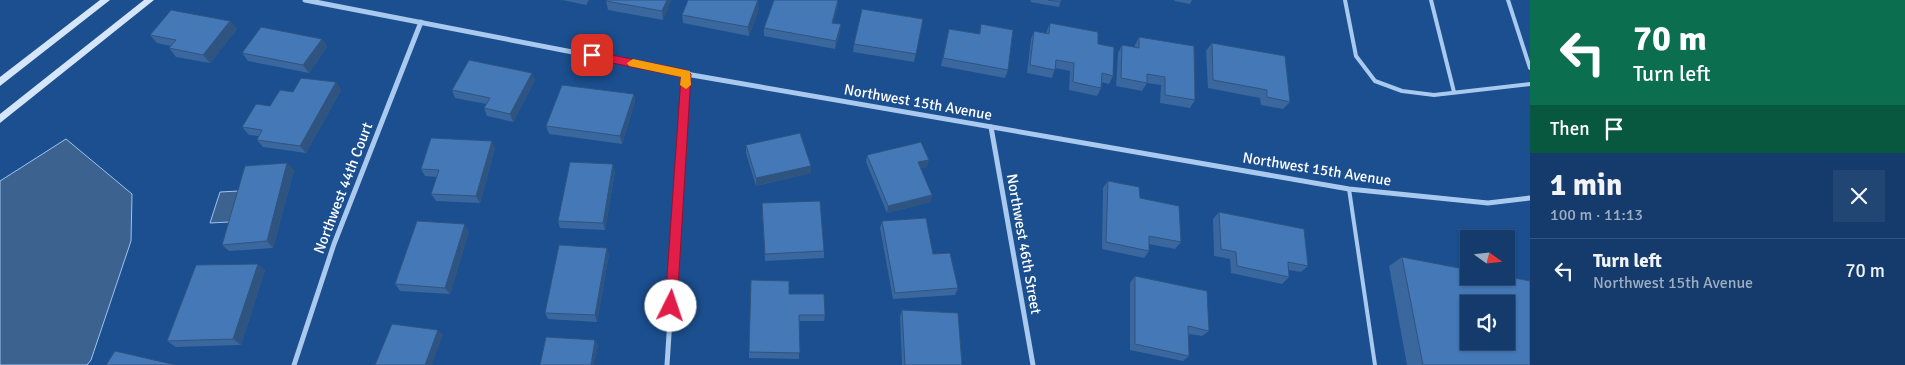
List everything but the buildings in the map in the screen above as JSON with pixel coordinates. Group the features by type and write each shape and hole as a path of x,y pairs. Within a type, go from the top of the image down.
{"main road":[{"path":"0,82 106,0"},
{"path":"0,119 150,0"}],"street":[{"name":"Northwest 15th Avenue","path":"305,0 686,74 1349,189 1488,203 1530,198"},
{"name":"Northwest 44th Court","path":"294,365 334,244 421,22"},
{"path":"667,365 686,74"},
{"name":"Northwest 46th Street","path":"991,127 1033,365"}],"lane":[{"path":"1345,0 1356,56 1374,81 1402,91 1434,95 1530,84"},
{"path":"1431,0 1454,92"},
{"path":"1508,0 1530,68"},
{"path":"1349,189 1375,365"}],"water":[{"path":"66,139 132,194 131,241 91,360 87,365 0,365 0,181"},
{"path":"239,191 229,222 210,223 220,192"}],"slow traffic":[{"path":"633,63 686,74 686,85"}],"route":[{"path":"592,55 686,74 671,306"}]}
